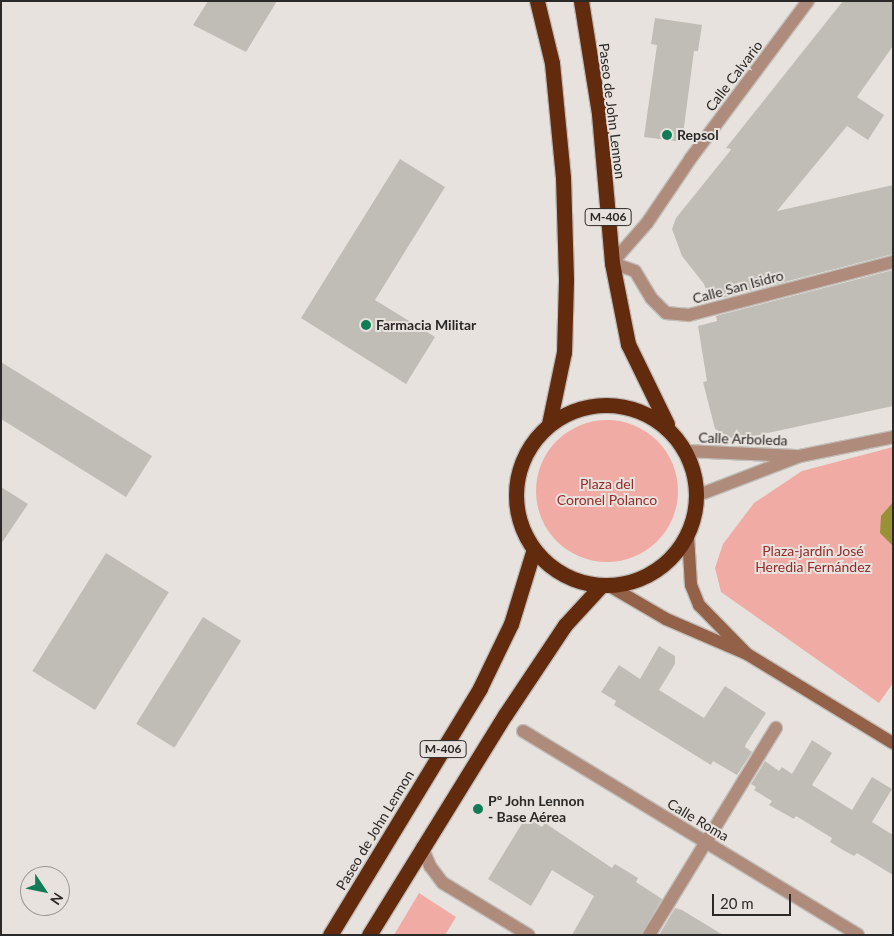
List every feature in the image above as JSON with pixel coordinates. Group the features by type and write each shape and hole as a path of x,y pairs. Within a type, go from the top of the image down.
{"highway":[{"name":"M-406","path":"537,1 552,63 564,205 564,352 549,424"},
{"name":"Paseo de John Lennon","path":"581,1 599,114 612,263 628,344 667,424"},
{"name":"M-406","path":"369,935 422,847 565,625 606,587 642,578 664,563 688,536 695,516 696,496 686,451 667,424 631,406 602,404 575,409 549,424 521,462 516,493 521,527 533,552 569,577 606,587"},
{"name":"Paseo de John Lennon","path":"330,935 480,688 511,624 533,552"}],"street":[{"name":"Calle Calvario","path":"612,263 647,223 691,158 808,1"},
{"name":"Calle San Isidro","path":"612,263 635,271 662,310 672,314 689,315 893,262"},
{"name":"Calle Arboleda","path":"696,496 800,456 893,437"},
{"name":"Calle Arboleda","path":"686,451 800,456"},
{"path":"688,536 691,585 699,605 747,654"},
{"path":"606,587 666,619 747,654 893,743"},
{"path":"649,935 776,728"},
{"name":"Calle Roma","path":"523,731 858,935"},
{"path":"422,847 430,866 443,884 529,935"}],"green space":[{"name":"Plaza del Coronel Polanco","path":"607,420 621,421 634,425 647,432 657,441 666,451 673,464 677,477 677,505 673,518 666,531 657,541 647,550 634,557 621,561 607,562 593,561 580,557 567,550 557,541 548,531 541,518 537,505 536,491 537,477 541,464 548,451 557,441 567,432 580,425 593,421"},
{"name":"Plaza-jardín José Heredia Fernández","path":"893,447 893,683 879,703 721,592 715,568 723,544 754,503 802,471"},
{"path":"419,893 456,917 445,935 394,935"}],"shaded area":[{"path":"893,502 893,546 880,533 881,516"}],"building":[{"path":"208,1 277,1 246,52 193,25"},
{"path":"843,1 893,1 893,46 857,97 884,115 868,140 847,126 777,211 893,185 893,254 710,301 704,284 682,256 672,229 676,218 731,149 726,148"},
{"path":"655,18 702,25 698,51 694,51 682,142 644,137 657,45 651,44"},
{"path":"400,159 445,187 375,300 435,337 406,384 301,318"},
{"path":"893,270 893,406 735,440 715,429 703,382 707,381 698,326 717,321 716,316"},
{"path":"1,362 152,456 126,497 1,419"},
{"path":"1,487 28,504 1,544"},
{"path":"106,553 169,592 95,710 32,671"},
{"path":"203,617 241,641 174,748 136,724"},
{"path":"659,646 675,656 675,664 659,690 704,718 725,686 766,713 746,744 745,747 752,752 737,775 713,761 711,765 614,705 616,701 601,692 619,665 640,679"},
{"path":"812,740 832,753 812,785 852,810 872,777 892,789 872,822 893,835 893,875 857,853 854,856 843,850 830,842 832,838 796,816 794,819 769,805 772,801 754,790 756,787 751,784 765,761 779,771 782,767 792,774"},
{"path":"526,817 542,827 545,823 612,868 615,864 625,870 638,878 636,882 662,899 641,935 572,935 594,896 552,870 531,906 488,879"},
{"path":"675,908 682,910 723,935 659,935"}],"place":[{"name":"Repsol","path":"667,135"},
{"name":"Farmacia Militar","path":"366,325"},
{"name":"Pº John Lennon - Base Aérea","path":"478,809"}]}
